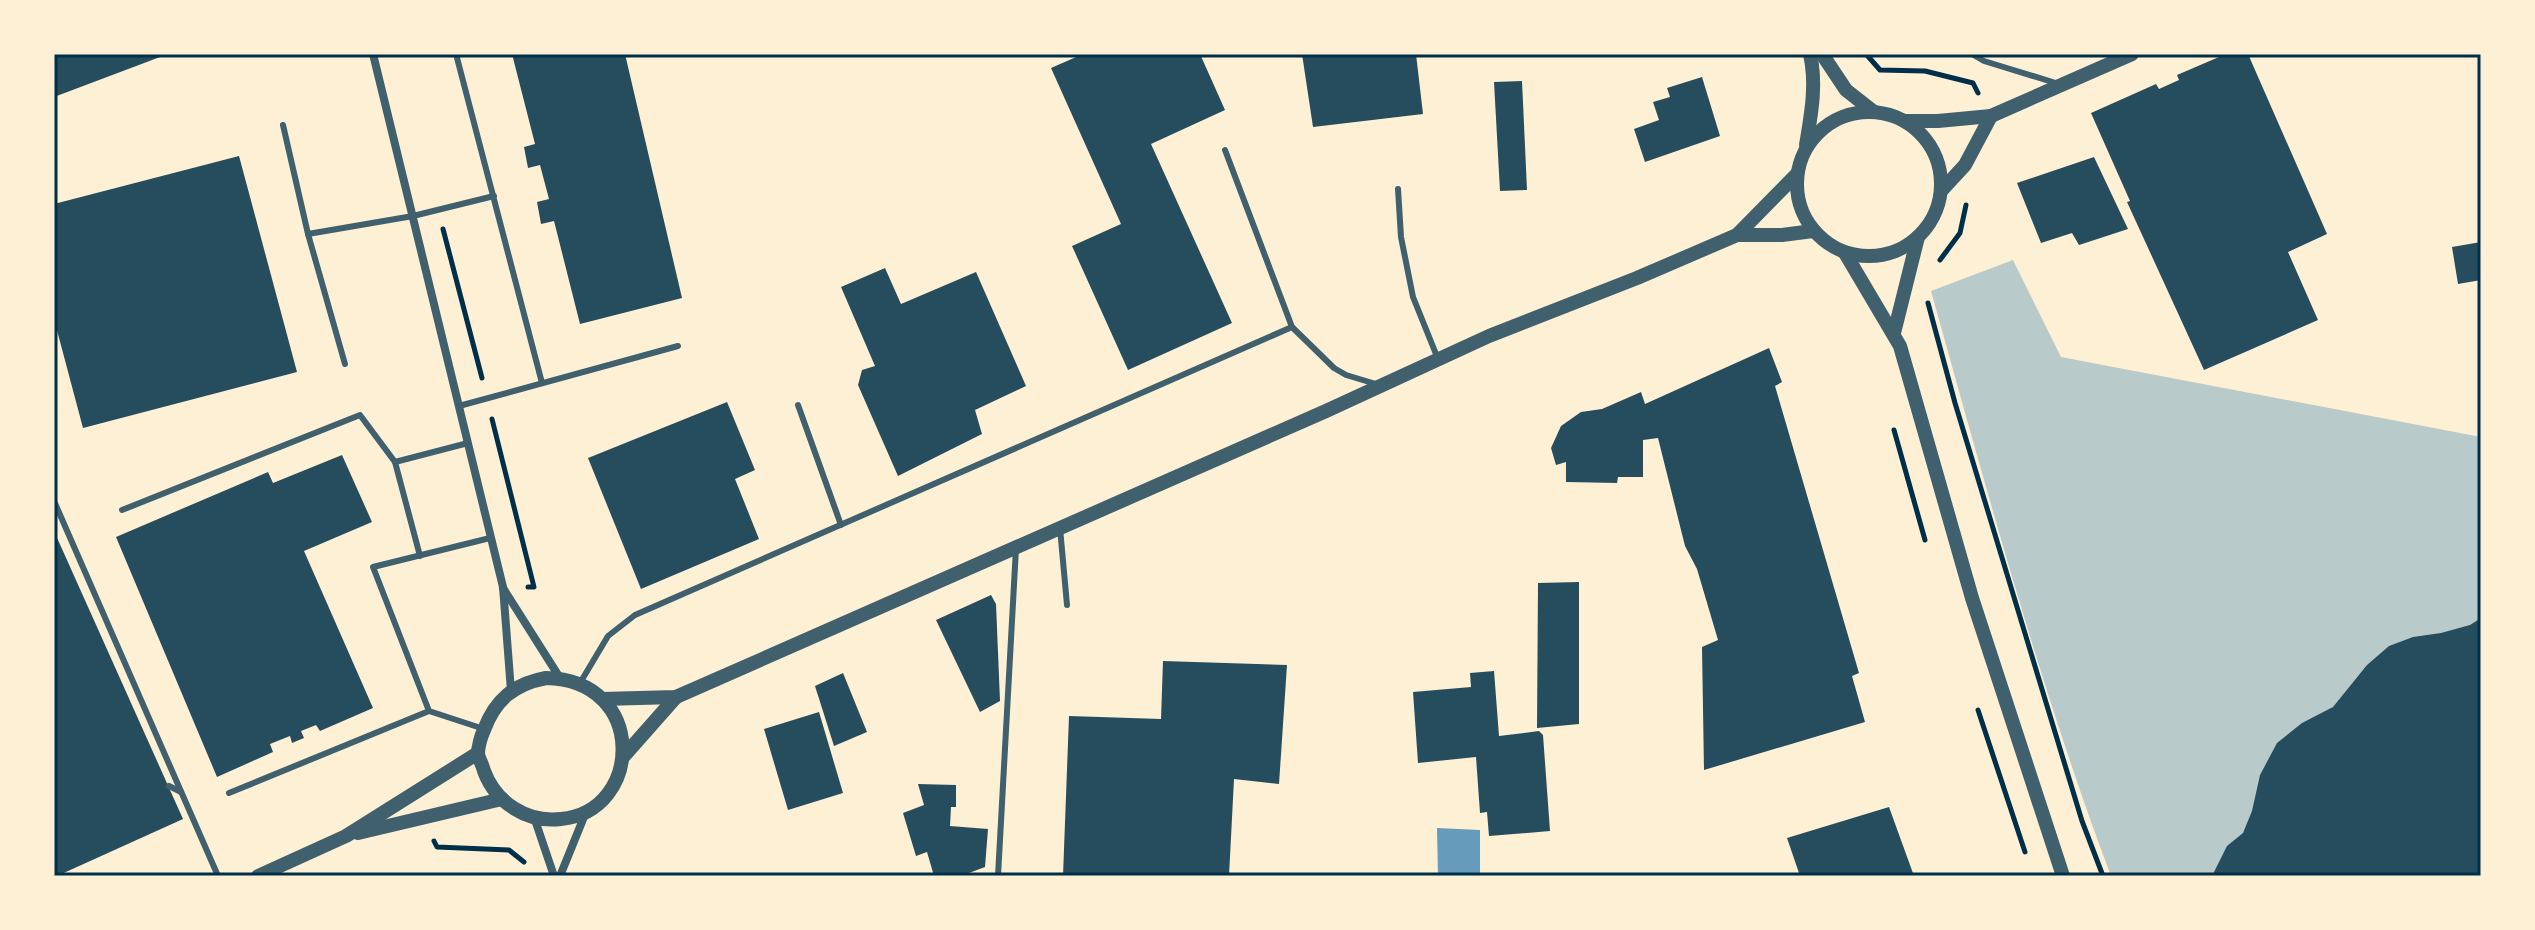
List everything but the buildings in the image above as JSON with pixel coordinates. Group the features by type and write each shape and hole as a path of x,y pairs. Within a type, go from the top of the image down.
{"street":[{"path":"373,54 503,587 511,691"},
{"path":"1810,54 1813,108 1797,174 1799,204 1813,231 1827,244 1845,253 1876,256 1891,253 1918,237"},
{"path":"1822,54 1846,90 1874,112"},
{"path":"1805,150 1817,133 1834,120 1853,113 1874,112 1905,121 1991,116 2132,54"},
{"path":"1941,191 1965,165 1991,116"},
{"path":"1894,333 1918,237 1937,208 1941,191 1936,158 1918,131 1905,121"},
{"path":"1737,235 1797,174"},
{"path":"602,699 676,697 1438,359 1737,235 1813,231"},
{"path":"1845,253 1900,346 1972,598 2063,876"},
{"path":"503,587 560,678"},
{"path":"560,678 580,683 602,699 614,713 622,734 623,757 617,779 604,798 586,812 565,819 520,813 502,799 488,781 478,753 491,711 511,691 528,681 560,678"},
{"path":"623,757 676,697"},
{"path":"258,876 346,836 478,753"},
{"path":"346,836 502,799"},
{"path":"557,876 586,812"},
{"path":"534,817 557,876"}],"lane":[{"path":"456,54 542,383"},
{"path":"1972,54 1984,61 2063,85"},
{"path":"283,125 308,234 345,364"},
{"path":"1225,150 1292,327 1334,368 1379,385"},
{"path":"1398,189 1401,237 1413,297 1438,359"},
{"path":"308,234 413,216 494,196"},
{"path":"580,683 608,636 635,615 1292,327"},
{"path":"459,406 678,346"},
{"path":"798,405 841,525"},
{"path":"122,510 360,415 395,462 420,556"},
{"path":"395,462 468,443"},
{"path":"54,501 218,876"},
{"path":"1060,528 1067,605"},
{"path":"429,711 373,567 490,538"},
{"path":"998,876 1016,548"},
{"path":"229,793 429,711 484,729"},
{"path":"169,786 181,792"}],"path":[{"path":"1866,54 1880,70 1925,71 1973,83"},
{"path":"1931,270 1960,233 1968,191"},
{"path":"438,209 534,587 503,587"},
{"path":"1928,302 1955,403 2073,791 2103,876"},
{"path":"1891,422 1928,550"},
{"path":"1974,697 2029,863"},
{"path":"424,818 437,847 509,850 520,856 527,867"}],"shaded area":[{"path":"2013,260 2061,357 2481,437 2481,876 2111,876 2037,659 1931,291"}],"water":[{"path":"1437,828 1480,830 1480,876 1438,876"}]}
